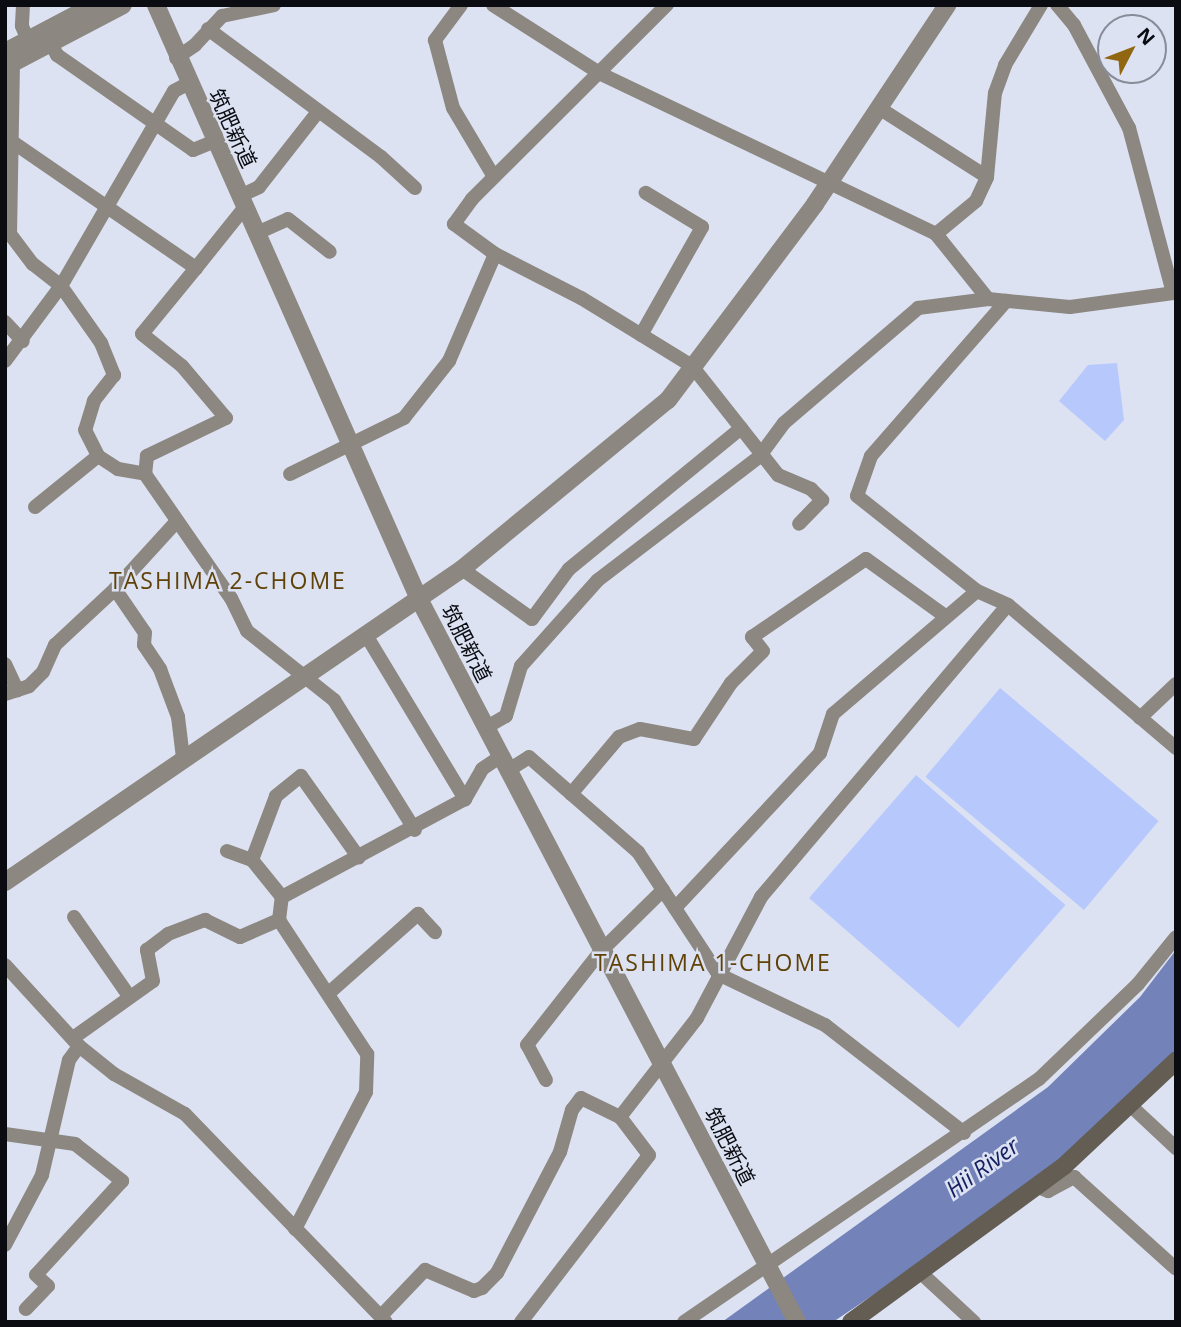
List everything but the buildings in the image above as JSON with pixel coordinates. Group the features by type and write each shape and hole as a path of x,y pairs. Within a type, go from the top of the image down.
{"main road":[{"path":"851,1322 1038,1186 1131,1106 1176,1061"}],"street":[{"path":"23,5 22,26 28,41"},
{"path":"93,5 28,41 8,61 14,143 10,234 33,264 61,286 101,343 114,375 94,401 85,430 98,456 118,469 145,474"},
{"path":"8,61 51,44 123,5"},
{"name":"筑肥新道","path":"156,5 187,84 352,443 419,599 797,1322"},
{"path":"176,58 195,45 222,16 274,5"},
{"path":"461,5 435,40 453,108 494,177"},
{"path":"493,5 601,74 831,181 936,234 988,299"},
{"path":"667,5 601,74 494,177 454,224 495,254 692,366 778,475 811,489 822,500 799,523"},
{"path":"5,882 461,569 668,400 831,181 947,5"},
{"path":"936,234 976,201 987,177 995,93 1005,65 1041,5"},
{"path":"485,728 506,716 521,666 598,580 762,453 784,423 918,308 988,299 1070,307 1174,293 1129,128 1074,25 1057,5"},
{"path":"208,29 317,113 381,157 415,188"},
{"path":"51,44 57,55 193,150 215,141"},
{"path":"5,361 23,341 61,286 104,205 174,91 187,84"},
{"path":"878,108 987,177"},
{"path":"317,113 259,187 243,202 196,268 142,334 183,366 226,418 147,456 145,474 231,598 247,631 334,700 415,830"},
{"path":"14,143 196,268"},
{"path":"641,335 702,227 646,193"},
{"path":"257,233 288,219 330,252"},
{"path":"290,474 404,418 449,361 495,254"},
{"path":"1006,301 871,456 857,496 977,591 1008,605 1176,748"},
{"path":"5,322 23,341"},
{"path":"461,569 532,619 569,569 741,428"},
{"path":"36,507 98,456"},
{"path":"5,664 11,692 29,687 43,671 55,645 115,589 177,521"},
{"path":"571,794 619,737 640,729 694,739 731,683 763,650 752,636 866,559 945,616"},
{"path":"115,589 145,633 144,645 160,669 178,717 183,758"},
{"path":"675,908 820,753 832,714 977,591"},
{"path":"620,1116 663,1067 697,1018 761,897 1008,605"},
{"path":"366,635 465,799"},
{"path":"1140,718 1176,684"},
{"path":"282,897 415,830 465,799 482,769 529,757 638,852 718,974 825,1025 964,1133"},
{"path":"252,860 276,796 301,776 359,858"},
{"path":"227,851 252,860 282,897 279,920 330,992 368,1054 366,1092 295,1229"},
{"path":"547,1080 527,1045 601,951 663,890"},
{"path":"330,992 418,914 435,932"},
{"path":"74,917 129,996"},
{"path":"5,1245 35,1194 47,1141 76,1042 129,996 153,981 147,950 168,934 205,920 240,937 279,920"},
{"path":"686,1321 772,1276 1039,1079 1138,984 1176,937"},
{"path":"5,965 76,1042 114,1074 185,1114 383,1319 425,1270 474,1291 482,1288 497,1273 561,1152 572,1110 582,1098 620,1116 649,1155 521,1322"},
{"path":"1131,1106 1176,1148"},
{"path":"5,1134 75,1144 122,1181 36,1275 48,1286 26,1309"},
{"path":"1038,1186 1048,1191 1074,1177 1176,1269"},
{"path":"920,1272 974,1322"}],"shaded area":[{"path":"1117,363 1124,420 1105,441 1059,401 1088,365"},
{"path":"1000,688 1159,821 1084,910 925,777"},
{"path":"916,775 1065,905 958,1028 809,898"}],"water":[{"name":"Hii River","path":"1176,950 1176,1052 1048,1170 956,1239 833,1322 722,1322 1048,1087 1140,997"}],"district":[{"name":"TASHIMA 2-CHOME","path":"228,580"},
{"name":"TASHIMA 1-CHOME","path":"713,962"}]}
